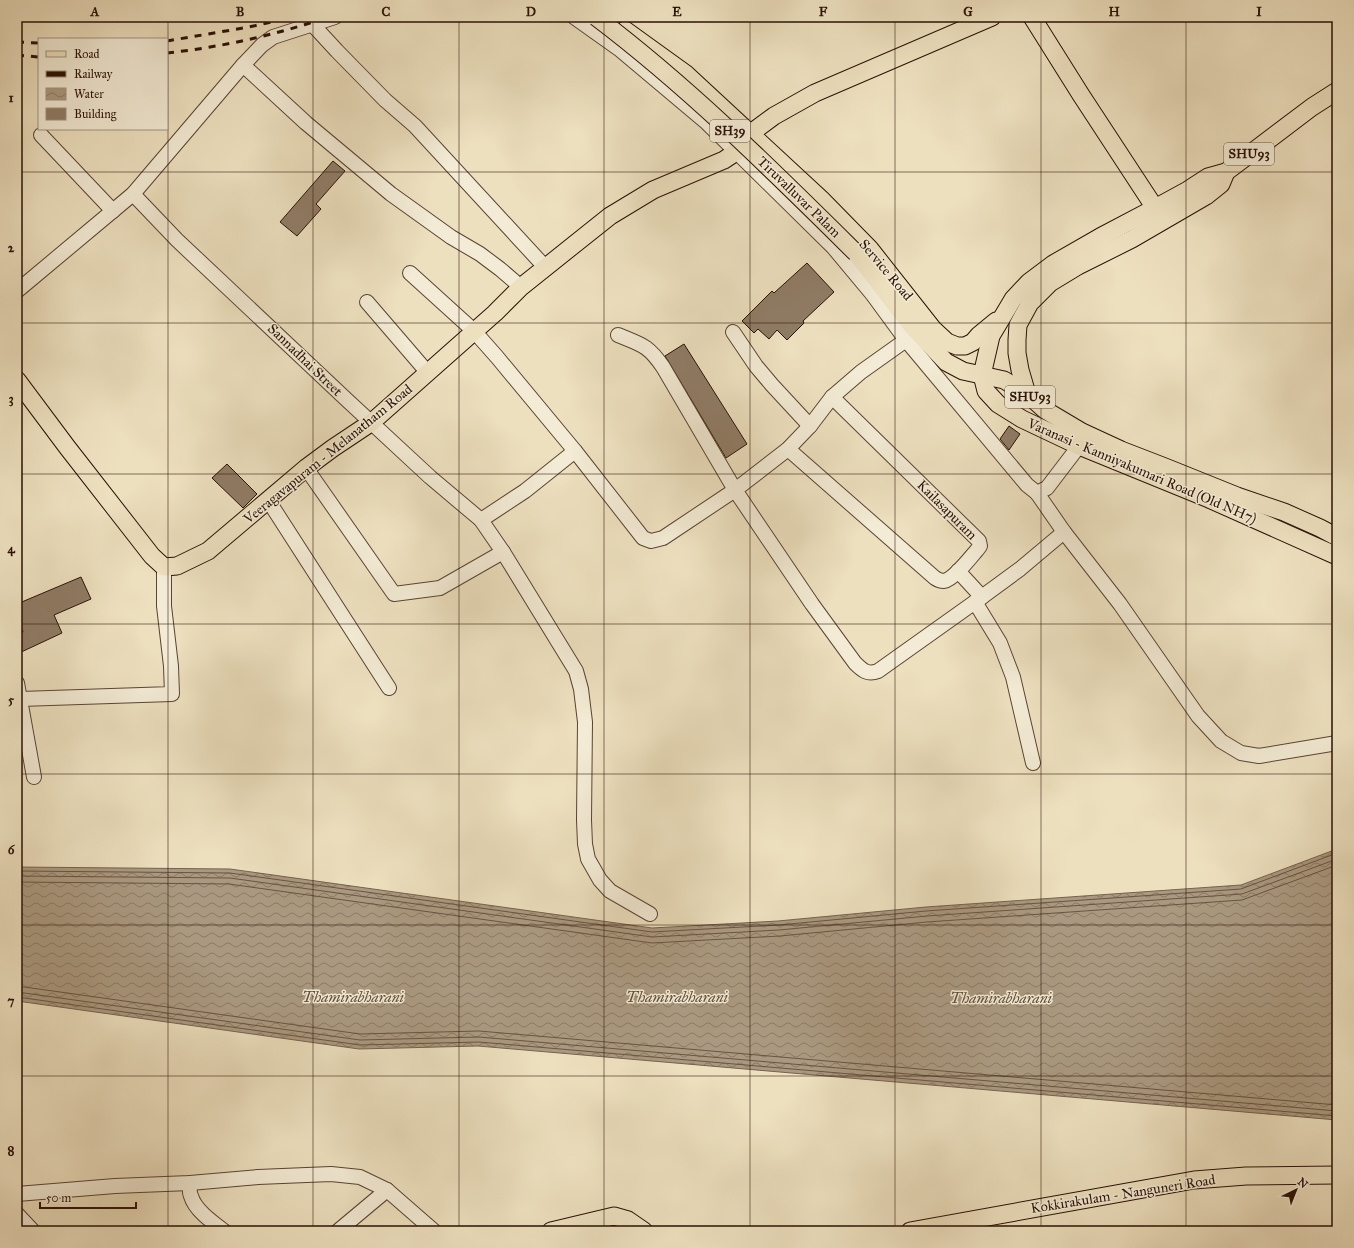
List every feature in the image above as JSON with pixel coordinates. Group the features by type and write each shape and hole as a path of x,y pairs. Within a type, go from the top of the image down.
{"main road":[{"name":"Tiruvalluvar Palam","path":"596,17 647,56 691,95 856,252 912,326 937,354 946,362 963,371 982,375"},
{"name":"Service Road","path":"607,17 686,74 821,199 870,249 932,329 947,342 957,346 965,346 973,342 979,335 1002,317"},
{"path":"736,152 751,133 774,116 815,92 992,17"},
{"path":"1032,17 1081,96 1155,208"},
{"name":"SHU93","path":"982,375 991,336 1013,299 1029,282 1053,264 1100,237 1188,190 1208,177 1226,172 1312,107 1337,91"},
{"name":"Veeragavapuram - Melanatham Road","path":"164,567 177,566 208,551 306,468 332,448 372,422 474,332 521,287 610,216 653,190 724,160 736,152"},
{"name":"SHU93","path":"1027,394 1020,370 1017,353 1017,340 1018,325 1030,303 1050,283 1078,266 1132,239 1206,196 1221,184 1226,172"},
{"name":"Varanasi - Kanniyakumari Road (Old NH7)","path":"1337,537 1284,512 1237,496 1121,450 1082,432 1045,410 1027,394 1004,380 982,375 986,391 998,404 1022,419 1078,446 1209,499 1337,556"},
{"path":"17,380 66,447 152,556 164,567"},
{"path":"1313,545 1320,528"},
{"name":"Kokkirakulam - Nanguneri Road","path":"910,1231 1194,1180 1246,1176 1337,1174"},
{"path":"557,1230 614,1216 628,1220 644,1231"}],"street":[{"path":"17,290 134,194 243,65 262,45 273,37 335,17"},
{"path":"574,17 619,49 655,78 706,123 832,247 873,295 906,340 1022,479 1037,493 1064,532 1120,604 1198,716 1222,741 1241,752 1259,756 1337,743"},
{"path":"313,25 385,100 414,126 445,158 545,267"},
{"path":"243,65 306,123 392,194 452,237 480,254 521,287"},
{"path":"41,135 113,211"},
{"name":"Sannadhai Street","path":"134,194 177,240 348,401 430,477 481,520 503,552 576,672 580,683 585,722 584,820 585,844 588,859 600,880 610,891 650,914"},
{"path":"410,273 474,332 526,390 643,538 651,541 663,538 735,490 788,449 810,426 832,397 861,372 906,340"},
{"path":"367,302 428,373"},
{"path":"733,332 756,366 810,426"},
{"path":"618,335 643,345 653,352 735,490 812,604 855,663 863,671 871,674 878,671 1020,569 1064,532"},
{"name":"Kailasapuram","path":"788,449 940,581 946,581 958,571 980,546 979,540 832,397"},
{"path":"1037,493 1047,488 1078,446"},
{"path":"481,520 525,491 575,451"},
{"path":"306,468 394,594 440,588 503,552"},
{"path":"268,500 389,688"},
{"path":"20,699 172,694 171,666 164,606 164,567"},
{"path":"958,571 979,599 1000,643 1013,677 1033,763"},
{"path":"17,682 34,777"},
{"path":"17,1194 115,1186 331,1174 360,1177 387,1190 434,1231"},
{"path":"190,1183 190,1195 195,1205 224,1231"},
{"path":"338,1231 387,1190"},
{"path":"17,1214 33,1231"}],"water":[{"name":"Thamirabharani","path":"1337,849 1337,1120 478,1046 359,1049 17,1001 17,867 230,869 652,928 778,921 926,907 1241,885"}],"building":[{"path":"333,161 345,171 316,204 321,209 297,236 280,222"},
{"path":"807,263 834,292 803,321 804,323 787,340 777,330 769,339 758,329 754,333 742,321 772,291 774,293"},
{"path":"684,344 747,444 726,458 665,356"},
{"path":"1009,426 1020,434 1009,450 1000,439"},
{"path":"227,464 257,494 243,508 212,478"},
{"path":"81,577 91,599 54,615 62,633 17,654 17,635 23,632 17,618 17,604"}],"railway":[{"path":"168,41 249,27 295,17"},
{"path":"168,53 249,40 328,17"},
{"path":"17,42 38,43"},
{"path":"17,55 38,57"}]}
